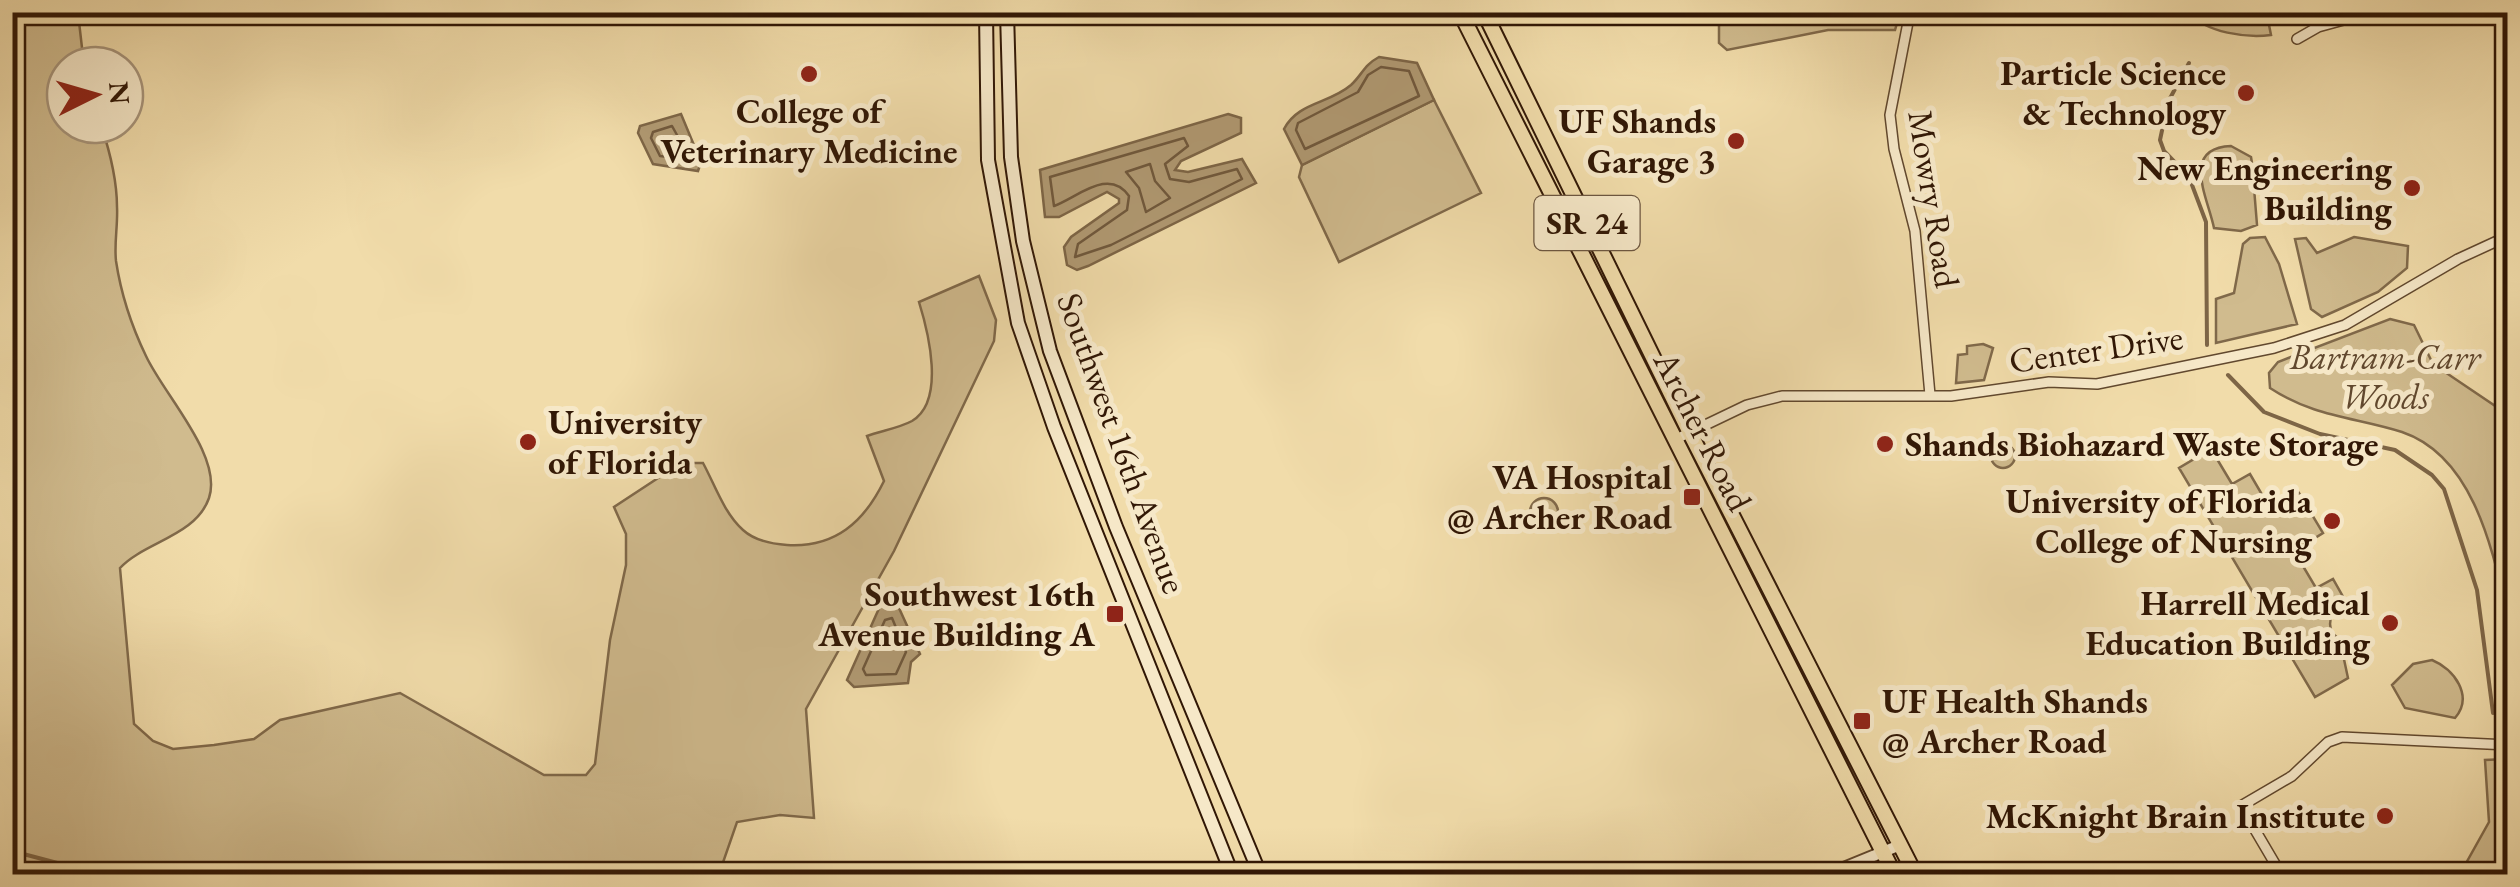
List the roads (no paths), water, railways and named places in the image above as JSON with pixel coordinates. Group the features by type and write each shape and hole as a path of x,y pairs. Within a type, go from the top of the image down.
{"main road":[{"name":"Southwest 16th Avenue","path":"986,12 988,160 1018,323 1054,426 1232,874"},
{"name":"Southwest 16th Avenue","path":"1007,12 1011,158 1023,240 1050,351 1116,527 1260,874"},
{"name":"Archer Road","path":"1460,12 1894,874"},
{"name":"Archer Road","path":"1484,12 1690,432 1915,874"}],"street":[{"name":"Mowry Road","path":"1910,12 1890,115 1894,150 1916,231 1930,395"},
{"path":"2297,39 2318,28 2373,12"},
{"name":"Center Drive","path":"1674,440 1747,405 1782,396 1976,394 2049,382 2108,382 2304,340 2359,318 2458,258 2508,236"},
{"path":"2281,874 2241,806 2292,776 2328,742 2358,736 2508,745"},
{"path":"1829,874 1900,844"}],"water":[{"path":"1379,57 1417,63 1434,100 1302,165 1284,129 1290,120 1342,91"},
{"path":"681,114 701,162 698,171 653,164 638,133 640,126"},
{"path":"1228,114 1241,118 1241,133 1181,161 1175,170 1188,172 1242,159 1256,183 1088,266 1077,270 1067,265 1064,247 1071,237 1119,203 1119,199 1107,192 1059,217 1045,217 1040,170"},
{"path":"885,595 893,595 920,654 911,662 908,683 854,687 847,680"}],"waterway":[{"path":"2189,63 2168,102 2160,140 2164,151 2189,177 2206,222 2207,345"},
{"path":"2228,375 2264,412 2320,434 2395,450 2432,475 2444,489 2477,590 2493,713"},
{"path":"2501,775 2508,801"},
{"path":"12,851 99,874"}],"place":[{"name":"College of Veterinary Medicine","path":"809,74"},
{"name":"Particle Science & Technology","path":"2246,93"},
{"name":"UF Shands Garage 3","path":"1736,141"},
{"name":"New Engineering Building","path":"2412,188"},
{"name":"University of Florida","path":"528,442"},
{"name":"Shands Biohazard Waste Storage","path":"1885,444"},
{"name":"VA Hospital @ Archer Road","path":"1692,497"},
{"name":"University of Florida College of Nursing","path":"2332,521"},
{"name":"Southwest 16th Avenue Building A","path":"1115,614"},
{"name":"Harrell Medical Education Building","path":"2390,623"},
{"name":"UF Health Shands @ Archer Road","path":"1862,721"},
{"name":"McKnight Brain Institute","path":"2385,816"}],"park label":[{"name":"Bartram-Carr Woods","path":"2385,377"}]}
